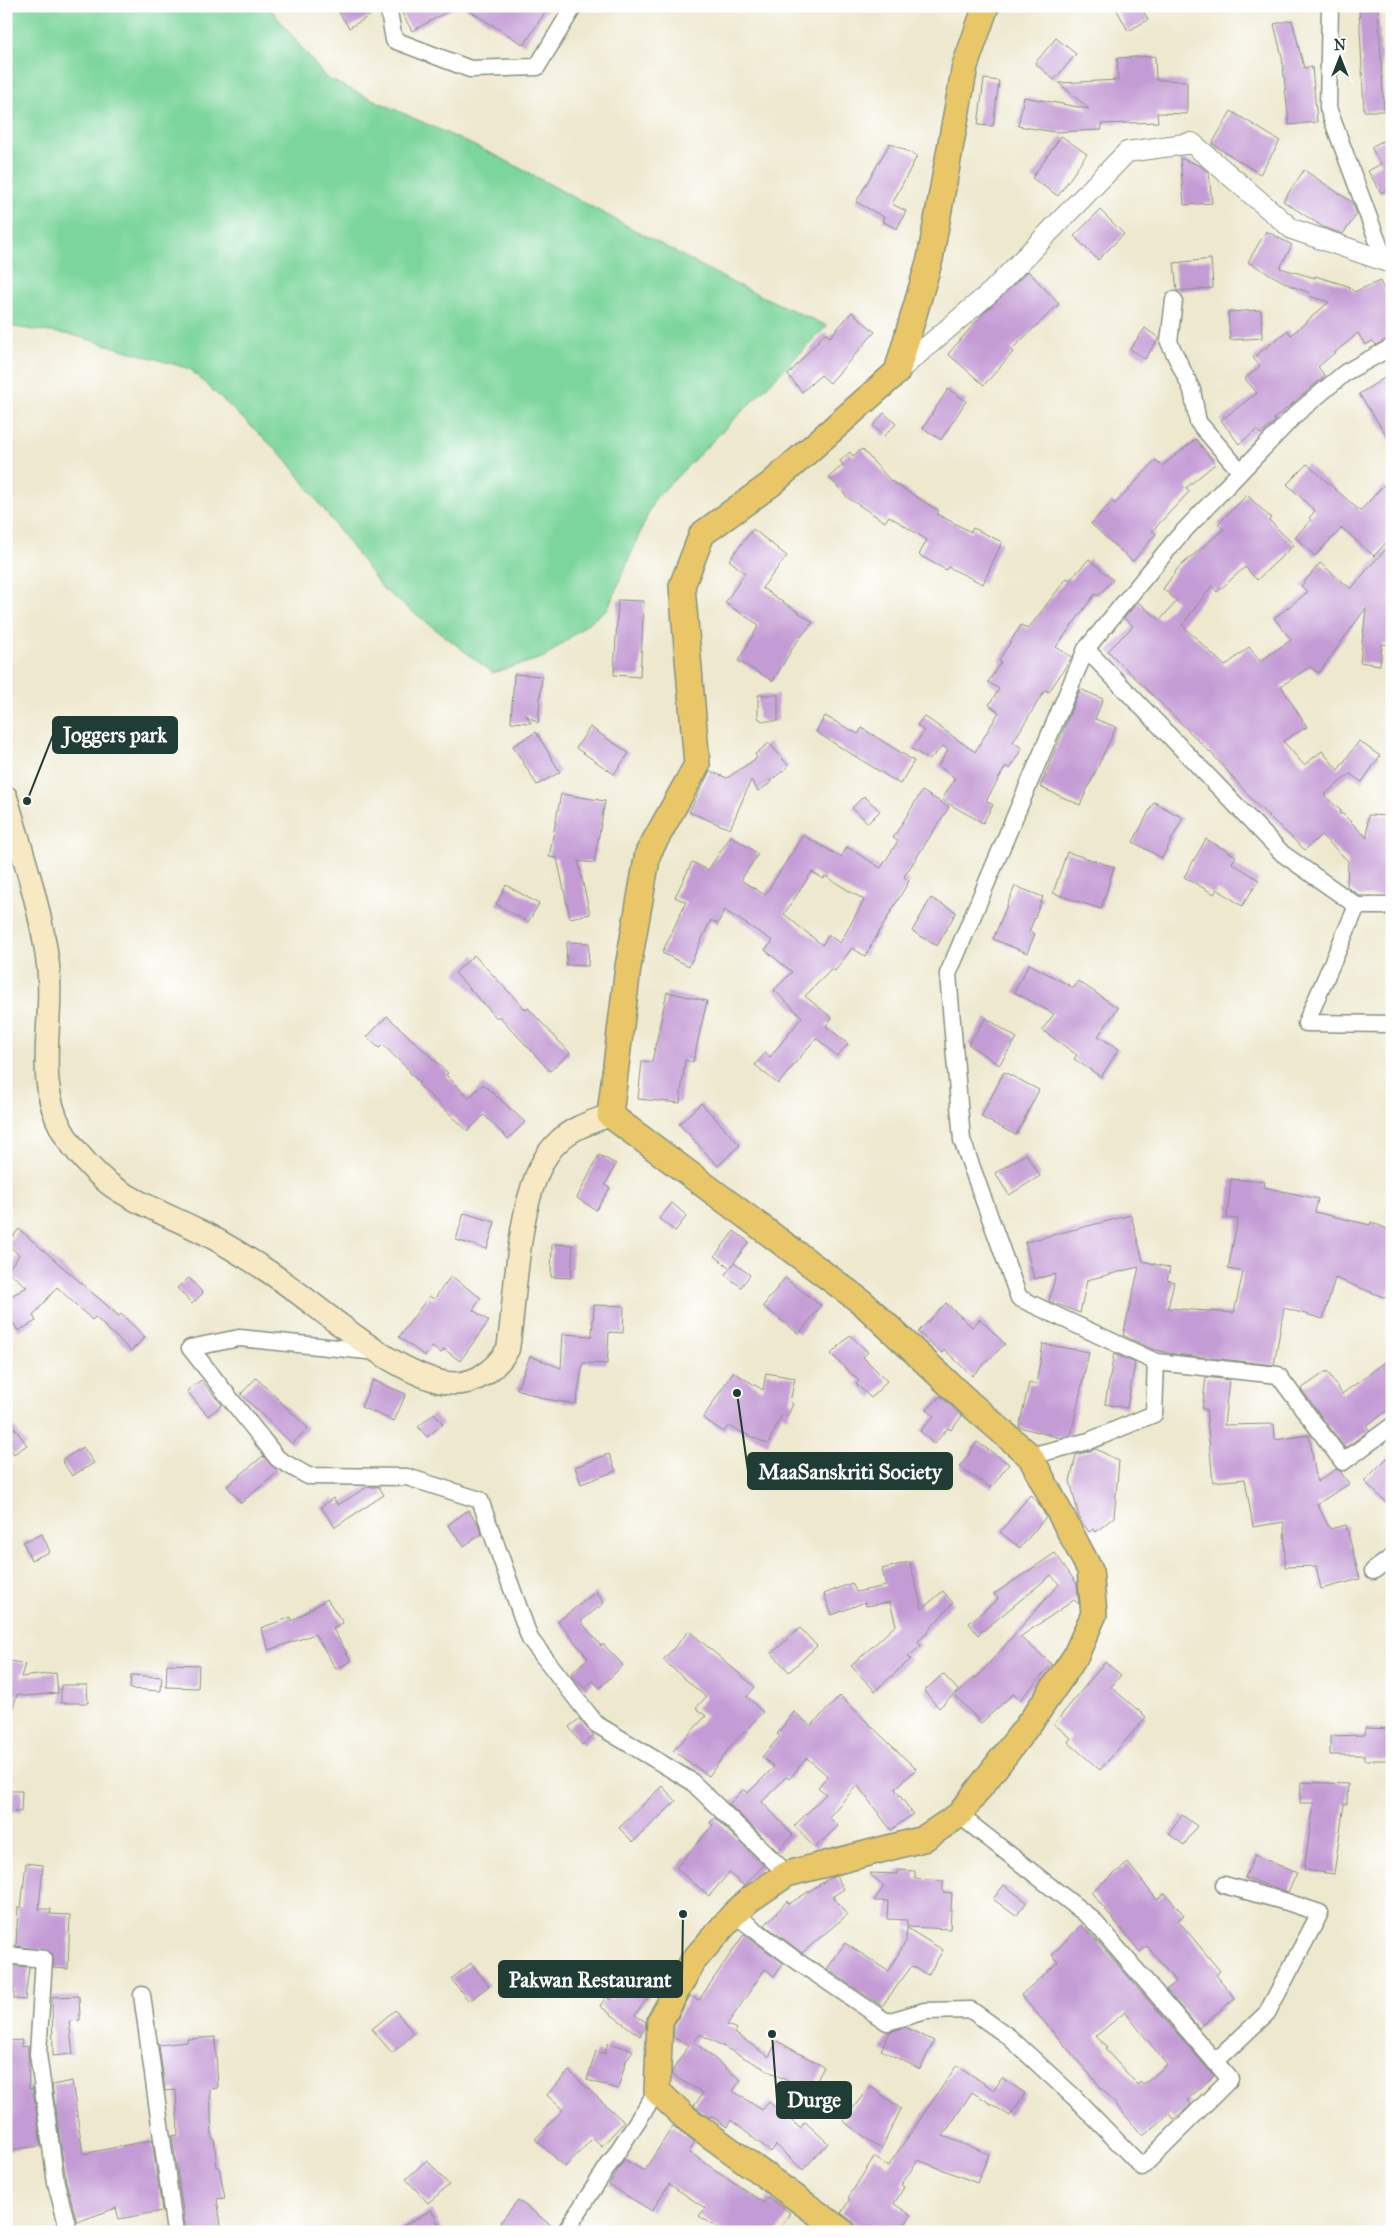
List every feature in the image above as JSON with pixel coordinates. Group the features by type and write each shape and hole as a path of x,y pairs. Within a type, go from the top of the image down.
{"main road":[{"path":"610,1115 628,968 648,853 697,764 682,586 702,534 771,484 897,372 930,259 964,66 986,6"},
{"path":"6,797 42,925 48,967 45,1078 50,1104 62,1131 80,1154 111,1185 151,1208 201,1232 265,1270 381,1353 411,1370 438,1381 451,1383 480,1377 497,1366 508,1350 520,1242 534,1178 545,1156 559,1140 579,1126 610,1115"},
{"path":"610,1115 863,1303 968,1402 1030,1456 1090,1570 1094,1614 1075,1657 1034,1717 959,1815 923,1839 786,1874 749,1900 734,1914 693,1961 660,2021 657,2091 686,2118 843,2232"}],"street":[{"path":"388,6 394,40 470,69 537,67 574,6"},
{"path":"1330,6 1328,108 1389,260"},
{"path":"897,372 994,290 1127,152 1192,143 1292,229 1389,260"},
{"path":"1174,300 1169,342 1192,390 1198,422 1240,471"},
{"path":"1392,347 1346,372 1296,414 1178,537 1086,649 948,974 962,1140 1019,1298 1156,1362 1278,1375 1343,1462 1392,1426"},
{"path":"1086,649 1283,854 1357,906 1392,906"},
{"path":"1357,906 1306,1023 1392,1024"},
{"path":"381,1353 239,1338 190,1348 278,1459 308,1476 407,1477 480,1500 530,1639 596,1724 691,1781 786,1874"},
{"path":"1030,1456 1089,1441 1154,1414 1156,1362"},
{"path":"1373,1571 1392,1557"},
{"path":"734,1914 887,2022 925,2011 972,2010 1009,2037 1074,2097 1142,2167 1230,2079 1092,1919 959,1815"},
{"path":"1215,2062 1267,2013 1320,1913 1224,1885"},
{"path":"6,1955 44,1959 38,2054 56,2183 69,2232"},
{"path":"142,1996 175,2232"},
{"path":"565,2232 657,2091"}],"green space":[{"path":"6,6 268,6 326,78 501,158 733,283 827,326 654,500 608,608 545,657 493,673 383,589 287,460 190,369 73,335 6,326"}],"building":[{"path":"335,6 378,6 379,10 349,28"},
{"path":"398,6 458,6 412,31"},
{"path":"462,6 549,6 524,45"},
{"path":"1115,6 1141,6 1148,20 1128,31"},
{"path":"1359,6 1378,6 1384,111 1364,111"},
{"path":"1292,20 1304,68 1312,67 1317,122 1289,125 1282,57 1274,24"},
{"path":"1056,38 1076,54 1054,80 1035,63"},
{"path":"1155,56 1156,80 1187,81 1187,114 1157,113 1158,122 1101,124 1102,130 1054,132 1018,126 1024,97 1089,109 1059,83 1118,80 1117,58"},
{"path":"984,79 999,81 993,126 978,125"},
{"path":"1231,111 1280,141 1260,174 1212,144"},
{"path":"1061,136 1087,154 1058,196 1032,178"},
{"path":"1392,136 1392,187 1381,193 1368,171 1381,164 1371,147"},
{"path":"890,143 917,156 892,204 906,211 897,229 882,221 884,217 856,202"},
{"path":"1180,158 1199,165 1209,173 1212,203 1184,205"},
{"path":"1304,170 1352,202 1357,214 1343,234 1323,227 1283,201"},
{"path":"1100,210 1124,234 1098,260 1074,236"},
{"path":"1266,231 1292,245 1280,268 1348,286 1354,292 1380,281 1392,308 1392,337 1376,345 1373,341 1365,345 1358,333 1318,367 1325,376 1274,419 1275,421 1261,434 1257,430 1239,444 1221,420 1257,393 1245,379 1260,366 1253,358 1288,330 1291,335 1329,302 1309,296 1310,293 1291,286 1248,262"},
{"path":"1211,259 1213,288 1177,291 1174,263"},
{"path":"1028,271 1059,304 1011,350 1013,352 984,385 948,354 982,315"},
{"path":"1261,310 1262,338 1230,340 1228,312"},
{"path":"852,312 875,332 830,383 821,375 802,392 788,375 825,333 830,337"},
{"path":"1145,328 1159,338 1145,359 1130,349"},
{"path":"1392,373 1392,443 1359,394"},
{"path":"948,389 966,401 941,440 923,428"},
{"path":"884,413 896,424 884,436 873,426"},
{"path":"1196,439 1215,464 1186,488 1190,491 1152,531 1156,534 1133,561 1131,560 1091,524 1112,501 1115,504 1156,460 1162,466"},
{"path":"862,449 891,481 939,511 937,514 971,532 973,528 1002,542 983,584 948,567 946,570 919,555 927,540 889,516 885,522 848,498 829,477 843,465 840,461 850,452 853,456"},
{"path":"1307,464 1360,511 1384,485 1392,493 1392,536 1374,556 1342,528 1315,556 1295,537 1311,520 1309,518 1315,511 1287,484"},
{"path":"1247,495 1271,518 1269,520 1294,545 1257,580 1245,567 1217,592 1212,586 1182,625 1225,666 1249,647 1260,661 1291,640 1274,618 1308,592 1301,586 1320,563 1351,589 1392,543 1392,645 1382,644 1380,665 1360,662 1366,608 1319,673 1310,667 1281,686 1307,727 1283,741 1304,765 1322,751 1338,770 1359,741 1380,756 1362,782 1350,774 1324,795 1341,811 1339,814 1343,814 1367,838 1368,815 1392,816 1392,896 1360,896 1347,887 1348,861 1321,835 1305,850 1256,804 1213,755 1108,651 1133,626 1124,618 1138,602 1160,620 1177,601 1163,589 1178,568 1224,529 1218,524"},
{"path":"753,529 787,556 762,588 813,622 795,644 773,681 738,661 759,625 725,603 745,573 729,560"},
{"path":"1089,559 1113,580 1098,596 1095,594 1056,647 1072,657 1049,692 1045,690 1013,742 1022,748 1010,769 1006,766 986,801 993,805 983,823 942,800 955,778 938,766 948,750 943,746 929,760 912,749 924,731 917,725 924,716 975,752 999,712 989,705 999,689 988,682 1001,662 999,660 1021,625 1028,629 1067,578 1070,580"},
{"path":"618,600 644,601 640,677 614,675"},
{"path":"514,674 542,676 538,723 525,714 531,723 511,722"},
{"path":"1080,689 1103,699 1095,719 1116,727 1080,805 1040,787"},
{"path":"758,695 778,695 778,721 763,721 758,718"},
{"path":"825,716 858,734 862,728 914,761 900,784 816,732"},
{"path":"590,727 629,753 614,774 576,748"},
{"path":"536,732 560,772 537,785 513,746"},
{"path":"769,743 789,766 770,781 771,783 758,791 751,780 730,829 689,812 710,771 727,778 757,758 755,754"},
{"path":"922,791 949,807 904,877 909,881 865,956 852,948 835,971 832,969 805,996 832,1018 826,1026 848,1044 837,1056 816,1038 778,1084 755,1065 765,1053 770,1057 802,1017 774,990 792,972 765,950 773,941 724,910 718,924 711,920 689,966 662,953 686,902 675,897 692,862 708,870 731,836 758,854 741,880 765,895 803,835 841,857 847,847 881,868 898,841 893,838","holes":["812,872 824,879 825,876 864,900 840,943 829,935 822,945 784,914"]},
{"path":"561,794 605,801 594,863 578,861 590,914 570,918 557,858 549,857"},
{"path":"864,796 880,811 868,823 852,808"},
{"path":"1154,802 1183,818 1162,858 1133,842"},
{"path":"1206,839 1236,856 1232,863 1259,880 1242,906 1217,889 1214,894 1184,877"},
{"path":"1067,852 1114,867 1101,909 1053,893"},
{"path":"506,885 539,904 528,922 496,904"},
{"path":"1015,886 1043,897 1029,932 1035,934 1027,953 993,939"},
{"path":"931,898 956,912 937,946 912,931"},
{"path":"567,942 589,943 588,966 566,965"},
{"path":"474,955 570,1053 550,1071 499,1016 497,1018 455,973"},
{"path":"1029,964 1074,988 1078,981 1118,1008 1098,1036 1119,1049 1101,1077 1074,1059 1077,1055 1042,1030 1054,1014 1014,992"},
{"path":"667,992 707,1001 693,1062 685,1060 680,1103 638,1099 642,1061 652,1062"},
{"path":"387,1016 448,1073 446,1075 469,1098 483,1084 525,1122 508,1139 484,1115 468,1131 418,1084 420,1083 410,1071 383,1045 379,1048 367,1037"},
{"path":"986,1018 1017,1038 999,1065 968,1044"},
{"path":"1004,1072 1039,1090 1016,1135 981,1117"},
{"path":"701,1103 740,1145 718,1166 679,1124"},
{"path":"1026,1154 1040,1176 1009,1195 995,1173"},
{"path":"599,1155 616,1164 605,1185 610,1188 596,1210 577,1198"},
{"path":"1231,1179 1265,1182 1264,1187 1318,1199 1315,1212 1370,1225 1371,1222 1392,1231 1392,1284 1386,1298 1335,1278 1323,1319 1284,1308 1274,1365 1168,1353 1152,1349 1123,1335 1139,1267 1087,1280 1080,1313 1049,1301 1056,1274 1034,1279 1025,1242 1131,1215 1143,1261 1170,1268 1167,1280 1174,1282 1168,1308 1234,1313 1243,1272 1228,1269 1238,1219 1227,1218"},
{"path":"672,1203 687,1216 675,1231 659,1219"},
{"path":"464,1213 495,1222 487,1249 456,1240"},
{"path":"19,1229 119,1316 121,1314 145,1337 131,1351 95,1317 92,1320 57,1287 33,1316 36,1321 18,1331 6,1311 6,1299 27,1287 7,1271 19,1255 7,1244"},
{"path":"734,1231 749,1242 730,1268 715,1256"},
{"path":"552,1244 573,1245 571,1278 551,1277"},
{"path":"734,1263 750,1275 741,1287 725,1275"},
{"path":"451,1276 481,1298 473,1310 489,1321 460,1361 444,1349 441,1353 432,1347 425,1356 399,1337 429,1296 434,1299"},
{"path":"189,1278 203,1293 192,1304 177,1288"},
{"path":"785,1278 821,1306 799,1334 763,1306"},
{"path":"946,1303 972,1327 980,1319 1005,1344 972,1376 945,1350 942,1353 918,1332"},
{"path":"594,1305 624,1306 623,1333 609,1332 607,1364 583,1363 576,1404 545,1399 517,1389 530,1356 561,1368 563,1334 592,1336"},
{"path":"850,1335 868,1352 863,1357 887,1381 871,1398 856,1384 859,1381 831,1354"},
{"path":"1043,1344 1089,1352 1071,1435 1061,1438 1019,1427 1029,1383 1036,1385"},
{"path":"1114,1354 1135,1363 1127,1408 1105,1404"},
{"path":"1392,1357 1392,1407 1366,1426 1370,1430 1345,1448 1301,1389 1327,1371 1342,1394"},
{"path":"733,1372 763,1390 766,1373 795,1378 790,1402 793,1404 787,1417 782,1414 768,1444 728,1426 724,1432 703,1418"},
{"path":"1206,1377 1229,1380 1224,1425 1274,1424 1275,1440 1309,1435 1317,1482 1336,1469 1340,1471 1349,1484 1317,1504 1330,1529 1346,1525 1360,1579 1321,1589 1316,1566 1285,1567 1284,1522 1253,1527 1245,1479 1213,1482 1206,1409 1202,1409"},
{"path":"256,1378 308,1428 292,1444 241,1394"},
{"path":"201,1380 222,1405 208,1416 187,1391"},
{"path":"373,1380 406,1394 394,1421 361,1407"},
{"path":"940,1396 962,1416 951,1430 948,1428 934,1444 920,1431 934,1416 927,1410"},
{"path":"434,1413 443,1424 427,1437 418,1427"},
{"path":"6,1417 27,1445 14,1454 6,1443"},
{"path":"977,1442 1009,1464 991,1488 960,1467"},
{"path":"83,1447 94,1463 72,1476 62,1460"},
{"path":"1096,1449 1119,1461 1114,1517 1096,1532 1093,1529 1089,1532 1079,1517 1070,1481 1076,1455"},
{"path":"1392,1453 1392,1508 1364,1481"},
{"path":"609,1454 616,1471 581,1484 575,1467"},
{"path":"263,1456 278,1472 241,1503 227,1486"},
{"path":"367,1487 379,1487 384,1495 335,1527 321,1507 333,1498 338,1505"},
{"path":"1030,1495 1037,1501 1046,1517 1020,1548 1000,1532"},
{"path":"468,1510 478,1524 482,1534 464,1546 448,1525"},
{"path":"42,1534 50,1552 31,1560 23,1542"},
{"path":"1055,1553 1077,1584 1079,1604 1074,1600 1020,1637 1052,1664 1020,1700 1013,1694 981,1723 955,1695 976,1678 1059,1584 1051,1575 978,1635 969,1623 998,1599 994,1594"},
{"path":"910,1562 922,1609 943,1591 953,1603 918,1642 921,1646 908,1657 911,1659 875,1691 851,1666 896,1625 890,1602 866,1606 865,1602 832,1615 824,1594 852,1583 856,1592 886,1586 882,1569"},
{"path":"596,1592 604,1603 581,1621 601,1646 603,1644 623,1665 600,1688 593,1681 585,1689 571,1674 588,1658 558,1621"},
{"path":"327,1599 343,1623 333,1629 351,1661 336,1669 315,1634 269,1650 261,1628 291,1617 292,1621"},
{"path":"800,1628 817,1646 789,1672 772,1653"},
{"path":"689,1631 755,1687 747,1697 763,1712 730,1747 709,1776 673,1751 706,1716 696,1708 706,1697 663,1660"},
{"path":"6,1660 25,1664 21,1677 56,1673 58,1693 25,1696 17,1694 11,1716 6,1715"},
{"path":"1105,1662 1121,1675 1111,1687 1146,1717 1100,1770 1068,1742 1071,1738 1054,1724"},
{"path":"167,1664 199,1665 198,1688 166,1687"},
{"path":"943,1674 958,1690 939,1708 924,1691"},
{"path":"131,1675 162,1677 161,1691 130,1689"},
{"path":"61,1685 87,1685 88,1703 61,1703"},
{"path":"840,1696 916,1769 895,1789 913,1814 891,1830 857,1785 829,1817 838,1826 815,1848 794,1826 826,1794 818,1787 828,1776 807,1758 789,1779 786,1777 762,1802 793,1835 777,1851 729,1804 744,1789 748,1793 774,1767 762,1757 780,1736 777,1734 794,1712 811,1726"},
{"path":"579,1719 594,1736 582,1745 569,1727"},
{"path":"1365,1728 1390,1729 1392,1754 1390,1754 1389,1760 1364,1760 1364,1755 1330,1755 1330,1736 1365,1735"},
{"path":"1301,1782 1348,1784 1347,1804 1344,1804 1334,1874 1304,1870 1314,1803 1300,1803"},
{"path":"662,1786 676,1801 633,1842 619,1828"},
{"path":"6,1791 22,1791 21,1812 6,1811"},
{"path":"1182,1815 1197,1826 1184,1845 1169,1834"},
{"path":"715,1818 764,1865 744,1886 729,1873 709,1896 676,1868 713,1825 710,1822"},
{"path":"1255,1855 1297,1873 1288,1892 1245,1878"},
{"path":"26,1863 43,1865 39,1909 51,1909 50,1914 70,1915 68,1969 53,1968 53,1955 49,1951 16,1946 18,1907 21,1908"},
{"path":"1128,1863 1157,1900 1165,1893 1184,1915 1178,1920 1220,1971 1216,1975 1235,1998 1199,2028 1166,1990 1176,1982 1147,1946 1140,1952 1091,1892"},
{"path":"897,1870 915,1871 915,1879 943,1881 943,1892 952,1893 950,1929 907,1927 907,1920 887,1919 888,1901 874,1901 884,1886 869,1873 897,1874"},
{"path":"836,1876 844,1889 833,1896 847,1915 802,1953 765,1925 787,1901 789,1904"},
{"path":"1004,1885 1027,1902 1016,1916 993,1899"},
{"path":"1081,1925 1099,1943 1214,2076 1187,2100 1191,2104 1183,2112 1174,2119 1170,2114 1143,2136 1021,1995 1058,1962 1052,1955","holes":["1125,2012 1167,2065 1143,2085 1140,2082 1138,2085 1105,2049 1107,2048 1096,2036"]},
{"path":"907,1928 943,1950 928,1975 912,1966 882,2006 827,1969 845,1943 888,1971 906,1941"},
{"path":"744,1934 783,1963 774,1976 765,1969 727,2025 737,2029 735,2033 769,2057 777,2041 824,2067 810,2093 700,2034 694,2042 741,2080 733,2091 762,2110 769,2102 800,2128 805,2122 828,2143 803,2170 776,2145 771,2152 731,2120 727,2127 711,2116 710,2118 694,2106 703,2093 672,2075 672,2071 689,2045 674,2038 674,2025 690,1996 699,2000"},
{"path":"471,1963 489,1986 469,2001 451,1979"},
{"path":"6,1965 29,1967 25,2000 14,1999 14,1989 6,1988"},
{"path":"630,1976 652,1992 635,2015 646,2022 640,2036 600,2006 606,1997 611,2000"},
{"path":"79,1996 80,2020 69,2021 73,2054 53,2056 52,1997"},
{"path":"395,2010 414,2034 392,2053 372,2029"},
{"path":"905,2027 934,2041 920,2069 881,2050 890,2032"},
{"path":"215,2037 218,2088 210,2089 212,2138 214,2138 217,2167 219,2167 225,2198 217,2199 222,2232 186,2232 172,2136 178,2135 176,2090 165,2091 159,2045 187,2042 187,2039"},
{"path":"22,2040 21,2047 28,2046 29,2089 33,2088 41,2146 6,2150 6,2041"},
{"path":"608,2043 633,2050 626,2061 618,2089 587,2080 596,2051 605,2054"},
{"path":"957,2065 994,2090 1002,2078 1025,2093 1010,2116 972,2092 943,2136 989,2154 977,2183 918,2160 901,2185 904,2187 894,2204 911,2215 900,2232 867,2232 841,2213 850,2199 848,2198 874,2157 888,2166"},
{"path":"569,2071 624,2122 602,2146 593,2138 565,2167 535,2139 563,2110 547,2095"},
{"path":"72,2081 83,2154 152,2140 162,2211 119,2219 116,2208 77,2222 66,2181 52,2085"},
{"path":"870,2086 901,2109 881,2149 843,2121"},
{"path":"673,2126 695,2142 689,2152 764,2203 768,2197 790,2213 777,2232 724,2232 699,2216 705,2208 669,2184 652,2211 609,2185 624,2159 644,2171"},
{"path":"427,2160 449,2185 428,2203 406,2179"},
{"path":"518,2200 556,2229 555,2232 511,2232 500,2223"},
{"path":"431,2210 443,2232 393,2232"}],"place":[{"name":"Joggers park","path":"27,801"},
{"name":"MaaSanskriti Society","path":"737,1393"},
{"name":"Pakwan Restaurant","path":"683,1914"},
{"name":"Durge","path":"772,2034"}]}
